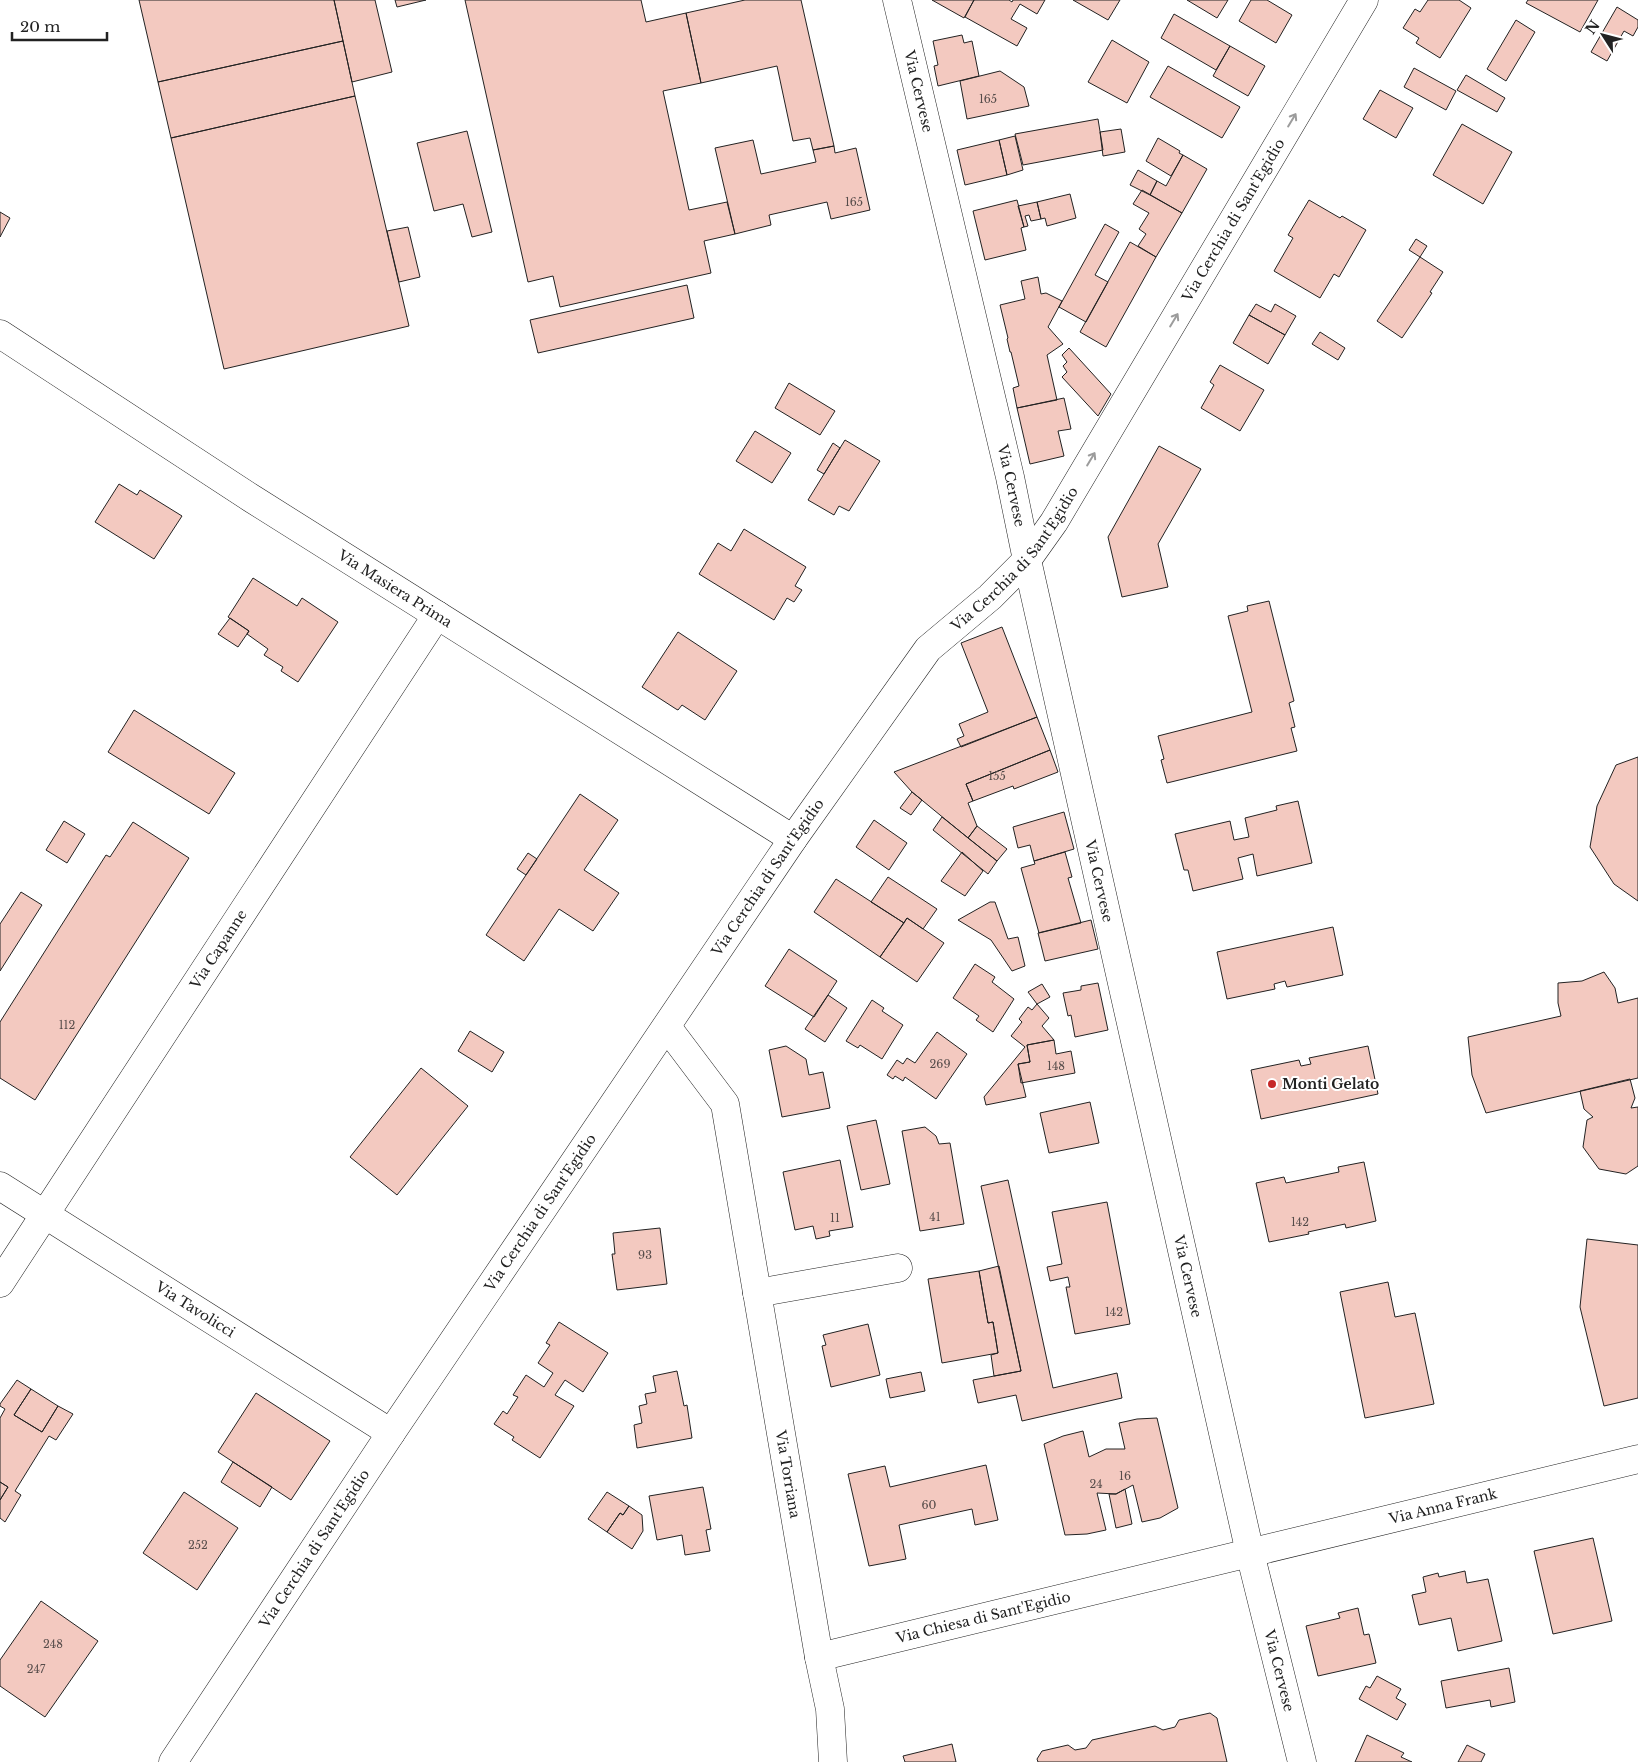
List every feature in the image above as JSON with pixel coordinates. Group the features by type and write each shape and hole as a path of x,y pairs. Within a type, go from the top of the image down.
{"street":[{"name":"Via Cervese","path":"896,0 1010,477 1250,1553 1302,1762"},
{"name":"Via Cerchia di Sant'Egidio","path":"173,1762 391,1433 793,839 928,649 990,598 1027,560 1059,513 1364,0"},
{"name":"Via Masiera Prima","path":"0,334 251,498 793,839"},
{"name":"Via Capanne","path":"0,1283 437,615"},
{"name":"Via Torriana","path":"667,1027 725,1104 819,1656"},
{"name":"Via Tavolicci","path":"0,1186 391,1433"},
{"path":"757,1294 898,1268"},
{"name":"Via Anna Frank","path":"1250,1553 1638,1459"},
{"name":"Via Chiesa di Sant'Egidio","path":"819,1656 1250,1553"},
{"path":"819,1656 830,1709 833,1762"}],"building":[{"path":"139,0 334,0 343,41 158,82"},
{"path":"334,0 375,0 392,72 352,82"},
{"path":"395,0 426,0 397,7"},
{"path":"465,0 641,0 646,22 686,13 701,83 663,91 689,210 727,202 735,234 704,241 711,273 560,307 553,276 528,282"},
{"path":"745,0 801,0 834,146 813,150 810,138 793,141 777,66 701,83 686,13"},
{"path":"932,0 974,0 964,18"},
{"path":"974,0 1009,0 1012,2 1013,0 1045,0 1037,14 1020,4 1011,19 1027,28 1017,46 965,17"},
{"path":"1073,0 1120,0 1108,20"},
{"path":"1187,0 1228,0 1217,18"},
{"path":"1251,0 1267,0 1292,15 1276,43 1239,21"},
{"path":"1428,0 1459,0 1471,8 1440,58 1416,43 1419,38 1403,28 1415,9 1420,12"},
{"path":"1528,0 1598,0 1580,32 1526,3"},
{"path":"1617,7 1638,20 1638,27 1633,36 1624,31 1607,61 1591,52"},
{"path":"1174,14 1230,46 1216,70 1161,38"},
{"path":"1516,20 1535,32 1506,81 1487,69"},
{"path":"962,35 964,43 972,41 979,76 938,86 934,66 938,65 933,41"},
{"path":"1112,40 1149,62 1127,103 1088,82"},
{"path":"343,41 355,96 171,138 158,82"},
{"path":"1230,46 1265,66 1248,96 1213,76"},
{"path":"1168,66 1240,107 1222,138 1150,97"},
{"path":"1414,68 1456,91 1446,110 1404,87"},
{"path":"1000,71 1024,87 1029,106 967,119 960,81"},
{"path":"1466,75 1505,98 1497,112 1457,90"},
{"path":"1380,90 1413,108 1396,138 1363,119"},
{"path":"355,96 409,326 224,369 171,138"},
{"path":"1098,119 1103,150 1023,165 1015,134"},
{"path":"1462,124 1512,152 1483,204 1433,175"},
{"path":"1121,129 1125,152 1103,156 1100,132"},
{"path":"467,131 492,232 472,237 463,204 434,211 417,143"},
{"path":"1015,136 1023,170 1007,175 999,140"},
{"path":"1158,138 1180,151 1179,153 1183,155 1171,176 1146,161"},
{"path":"753,140 761,174 816,162 813,150 834,146 835,153 856,148 870,210 831,219 827,202 769,215 771,225 735,234 715,148"},
{"path":"999,140 1007,175 965,185 957,150"},
{"path":"1183,155 1207,169 1182,213 1150,195 1157,181 1166,186"},
{"path":"1138,170 1157,181 1150,195 1130,185"},
{"path":"1142,190 1182,213 1156,257 1138,246 1146,234 1139,229 1149,213 1133,204"},
{"path":"1070,194 1076,218 1047,226 1045,218 1041,219 1037,202"},
{"path":"1017,200 1024,227 1021,228 1026,250 985,260 973,211"},
{"path":"1309,200 1366,230 1339,277 1334,274 1320,298 1274,271 1293,238 1288,235"},
{"path":"1037,202 1041,219 1031,221 1029,215 1025,216 1028,226 1024,227 1018,206"},
{"path":"0,212 10,218 0,237"},
{"path":"1105,224 1119,232 1095,275 1108,282 1086,322 1059,307"},
{"path":"408,227 420,277 399,282 387,231"},
{"path":"1416,239 1427,246 1420,257 1409,250"},
{"path":"1130,242 1156,257 1106,347 1080,332"},
{"path":"1420,257 1443,272 1430,292 1432,293 1402,338 1377,321"},
{"path":"1038,277 1041,294 1046,293 1062,301 1048,327 1063,344 1047,355 1057,400 1017,408 1013,388 1019,386 1000,305 1025,299 1021,281"},
{"path":"687,285 694,318 538,353 530,320"},
{"path":"1256,304 1271,312 1275,304 1296,316 1285,335 1249,315"},
{"path":"1249,315 1285,335 1268,364 1233,343"},
{"path":"1320,332 1345,348 1338,360 1312,344"},
{"path":"1069,348 1111,394 1098,416 1062,377 1067,372 1063,366 1067,362 1062,355"},
{"path":"1220,365 1264,390 1240,431 1201,408 1214,385 1210,382"},
{"path":"789,383 835,411 820,435 775,408"},
{"path":"1064,398 1071,429 1058,431 1064,456 1030,464 1017,408"},
{"path":"755,431 791,453 772,483 736,461"},
{"path":"845,440 880,461 849,511 839,506 834,515 808,500"},
{"path":"833,443 840,448 824,474 817,470"},
{"path":"1159,446 1201,469 1158,544 1168,587 1122,597 1108,537"},
{"path":"119,484 137,495 140,490 182,516 154,559 95,522"},
{"path":"744,529 806,567 795,586 802,590 794,602 787,598 774,620 699,574 718,543 731,551"},
{"path":"253,578 297,606 302,598 338,622 298,682 281,671 283,667 264,655 268,649 247,634 249,631 228,617"},
{"path":"1269,601 1294,701 1289,703 1295,727 1291,728 1297,751 1167,783 1161,760 1164,759 1158,736 1252,712 1228,616 1248,611 1247,606"},
{"path":"230,618 249,631 238,647 218,634"},
{"path":"1002,627 1037,717 961,747 957,739 964,736 959,724 988,712 961,643"},
{"path":"678,632 737,671 705,720 682,705 678,710 676,709 642,687"},
{"path":"134,710 235,773 209,814 108,752"},
{"path":"1037,717 1050,750 966,784 973,801 968,803 977,826 968,838 912,792 894,772"},
{"path":"1050,750 1058,772 1014,789 1013,786 973,801 966,784"},
{"path":"1638,757 1638,901 1614,884 1590,847 1597,806 1616,765"},
{"path":"912,792 922,800 911,815 900,808"},
{"path":"580,794 618,820 584,870 619,893 593,931 559,909 524,961 486,935"},
{"path":"1298,801 1312,863 1257,876 1253,854 1238,858 1243,879 1193,891 1188,870 1184,870 1175,834 1230,821 1234,840 1249,837 1245,818 1277,810 1276,806"},
{"path":"1064,812 1074,849 1034,861 1030,845 1018,848 1013,827"},
{"path":"942,817 997,861 988,874 933,830"},
{"path":"874,820 907,843 889,870 856,847"},
{"path":"64,821 85,834 67,863 46,850"},
{"path":"133,822 189,858 35,1100 0,1078 0,1022 106,855 110,857"},
{"path":"977,826 1007,849 997,861 968,838"},
{"path":"962,852 983,871 965,896 941,881"},
{"path":"1065,852 1072,877 1068,878 1081,923 1039,933 1021,868 1035,864 1034,861"},
{"path":"528,853 537,859 526,875 517,869"},
{"path":"888,877 937,909 923,929 907,918 904,923 871,902"},
{"path":"836,879 904,923 880,957 814,912"},
{"path":"21,892 42,905 0,971 0,924"},
{"path":"990,902 995,902 1008,939 1018,937 1025,966 1012,971 991,940 958,920"},
{"path":"907,918 944,943 917,982 880,957"},
{"path":"1091,920 1098,949 1045,961 1038,933"},
{"path":"1333,927 1343,975 1287,987 1285,981 1274,984 1275,989 1227,999 1217,952"},
{"path":"789,949 837,981 814,1017 765,986"},
{"path":"975,964 995,977 992,982 1014,999 993,1032 976,1020 979,1016 953,998"},
{"path":"1604,972 1615,988 1618,1003 1638,998 1638,1078 1486,1113 1472,1075 1468,1037 1561,1016 1558,1003 1558,983 1582,981"},
{"path":"1098,983 1108,1030 1075,1037 1071,1015 1068,1016 1063,993 1081,990 1081,986"},
{"path":"1042,984 1050,997 1037,1004 1028,992"},
{"path":"828,995 847,1008 825,1042 805,1029"},
{"path":"872,1000 884,1008 882,1011 903,1025 882,1059 860,1045 858,1048 846,1041"},
{"path":"1037,1004 1049,1018 1042,1026 1054,1040 1027,1045 1030,1062 1018,1064 1026,1097 986,1105 984,1097 1025,1047 1011,1036 1022,1022 1019,1019 1028,1007 1032,1010"},
{"path":"470,1031 504,1052 492,1072 458,1051"},
{"path":"937,1032 967,1054 936,1099 905,1077 903,1081 895,1076 893,1079 887,1075 897,1060 903,1064 907,1058 915,1063"},
{"path":"1054,1040 1056,1054 1071,1051 1075,1073 1021,1083 1018,1064 1030,1062 1027,1045"},
{"path":"786,1046 806,1059 809,1075 823,1072 830,1108 782,1117 769,1050"},
{"path":"1368,1046 1378,1094 1261,1119 1251,1070 1299,1060 1301,1066 1311,1064 1309,1058"},
{"path":"421,1068 468,1106 397,1195 350,1157"},
{"path":"1630,1079 1635,1098 1631,1108 1638,1107 1638,1166 1626,1174 1599,1169 1583,1147 1587,1120 1593,1117 1584,1109 1580,1091"},
{"path":"1090,1102 1099,1143 1049,1153 1040,1113"},
{"path":"876,1120 890,1184 861,1190 847,1126"},
{"path":"925,1127 936,1136 939,1144 950,1143 964,1224 920,1231 902,1131"},
{"path":"840,1160 853,1227 829,1231 830,1236 816,1239 813,1226 795,1230 783,1172"},
{"path":"1364,1162 1376,1221 1346,1228 1345,1224 1269,1242 1256,1183 1284,1177 1286,1183 1339,1172 1338,1167"},
{"path":"1008,1180 1053,1388 1117,1373 1122,1398 1022,1421 1016,1395 978,1403 973,1380 1021,1371 981,1186"},
{"path":"1107,1202 1130,1324 1075,1334 1066,1287 1070,1287 1068,1277 1050,1281 1047,1267 1062,1264 1052,1212"},
{"path":"660,1228 667,1284 617,1290 612,1254 615,1254 613,1233"},
{"path":"1587,1239 1638,1245 1638,1398 1604,1406 1580,1307"},
{"path":"999,1266 1021,1371 994,1376 991,1355 998,1353 993,1322 988,1323 979,1271"},
{"path":"979,1271 988,1323 993,1322 998,1353 942,1363 928,1279"},
{"path":"1388,1282 1395,1317 1415,1313 1434,1404 1365,1418 1340,1292"},
{"path":"559,1322 608,1353 583,1392 565,1380 555,1395 574,1406 540,1458 512,1440 514,1437 494,1424 503,1411 507,1414 518,1397 513,1395 526,1375 544,1387 553,1373 538,1363 550,1345 546,1343"},
{"path":"868,1324 880,1375 831,1387 822,1346 826,1345 823,1335"},
{"path":"677,1371 684,1406 687,1405 692,1438 637,1448 634,1425 642,1423 639,1406 647,1404 645,1394 656,1392 653,1376"},
{"path":"921,1372 925,1391 890,1398 886,1379"},
{"path":"17,1380 31,1389 14,1415 42,1432 58,1406 73,1414 56,1440 49,1436 15,1491 21,1495 5,1522 0,1518 0,1500 8,1487 0,1482 0,1418 5,1409 0,1404"},
{"path":"31,1389 58,1406 42,1432 14,1415"},
{"path":"256,1393 330,1441 291,1500 218,1452"},
{"path":"1157,1418 1178,1508 1160,1518 1142,1522 1133,1485 1116,1494 1097,1493 1106,1530 1087,1534 1065,1535 1044,1444 1063,1436 1083,1431 1089,1457 1106,1449 1125,1449 1119,1423 1137,1419"},
{"path":"233,1462 272,1487 260,1507 221,1482"},
{"path":"986,1465 998,1520 975,1525 972,1509 899,1525 906,1559 869,1566 848,1474 885,1466 890,1487"},
{"path":"0,1482 8,1487 0,1500"},
{"path":"703,1487 711,1529 706,1530 710,1551 685,1555 682,1535 657,1540 649,1496"},
{"path":"1125,1489 1132,1524 1116,1528 1109,1494 1116,1494"},
{"path":"184,1492 238,1528 197,1590 143,1553"},
{"path":"607,1492 629,1506 623,1515 620,1513 607,1532 588,1519"},
{"path":"629,1506 642,1515 643,1531 632,1549 607,1532 620,1513 623,1515"},
{"path":"1593,1538 1612,1621 1553,1634 1534,1551"},
{"path":"1465,1571 1467,1583 1488,1579 1502,1641 1458,1651 1451,1618 1419,1625 1412,1595 1426,1592 1423,1577 1438,1573 1439,1577"},
{"path":"41,1601 98,1641 45,1717 0,1686 0,1660"},
{"path":"1358,1608 1364,1635 1369,1634 1376,1663 1318,1676 1306,1626 1340,1618 1338,1613"},
{"path":"1509,1668 1515,1702 1491,1707 1490,1700 1446,1708 1441,1681"},
{"path":"1377,1676 1401,1689 1396,1698 1406,1704 1397,1720 1359,1699 1366,1686 1370,1688"},
{"path":"1210,1713 1217,1718 1227,1762 1038,1762 1037,1759 1042,1751 1068,1745 1075,1750 1086,1748 1092,1740 1155,1726 1163,1730 1175,1727 1179,1720"},
{"path":"1367,1735 1404,1753 1401,1757 1412,1762 1355,1762"},
{"path":"952,1744 956,1762 905,1762 903,1756"},
{"path":"1467,1745 1485,1754 1481,1762 1458,1762"}],"place":[{"name":"Monti Gelato","path":"1272,1084"}]}
